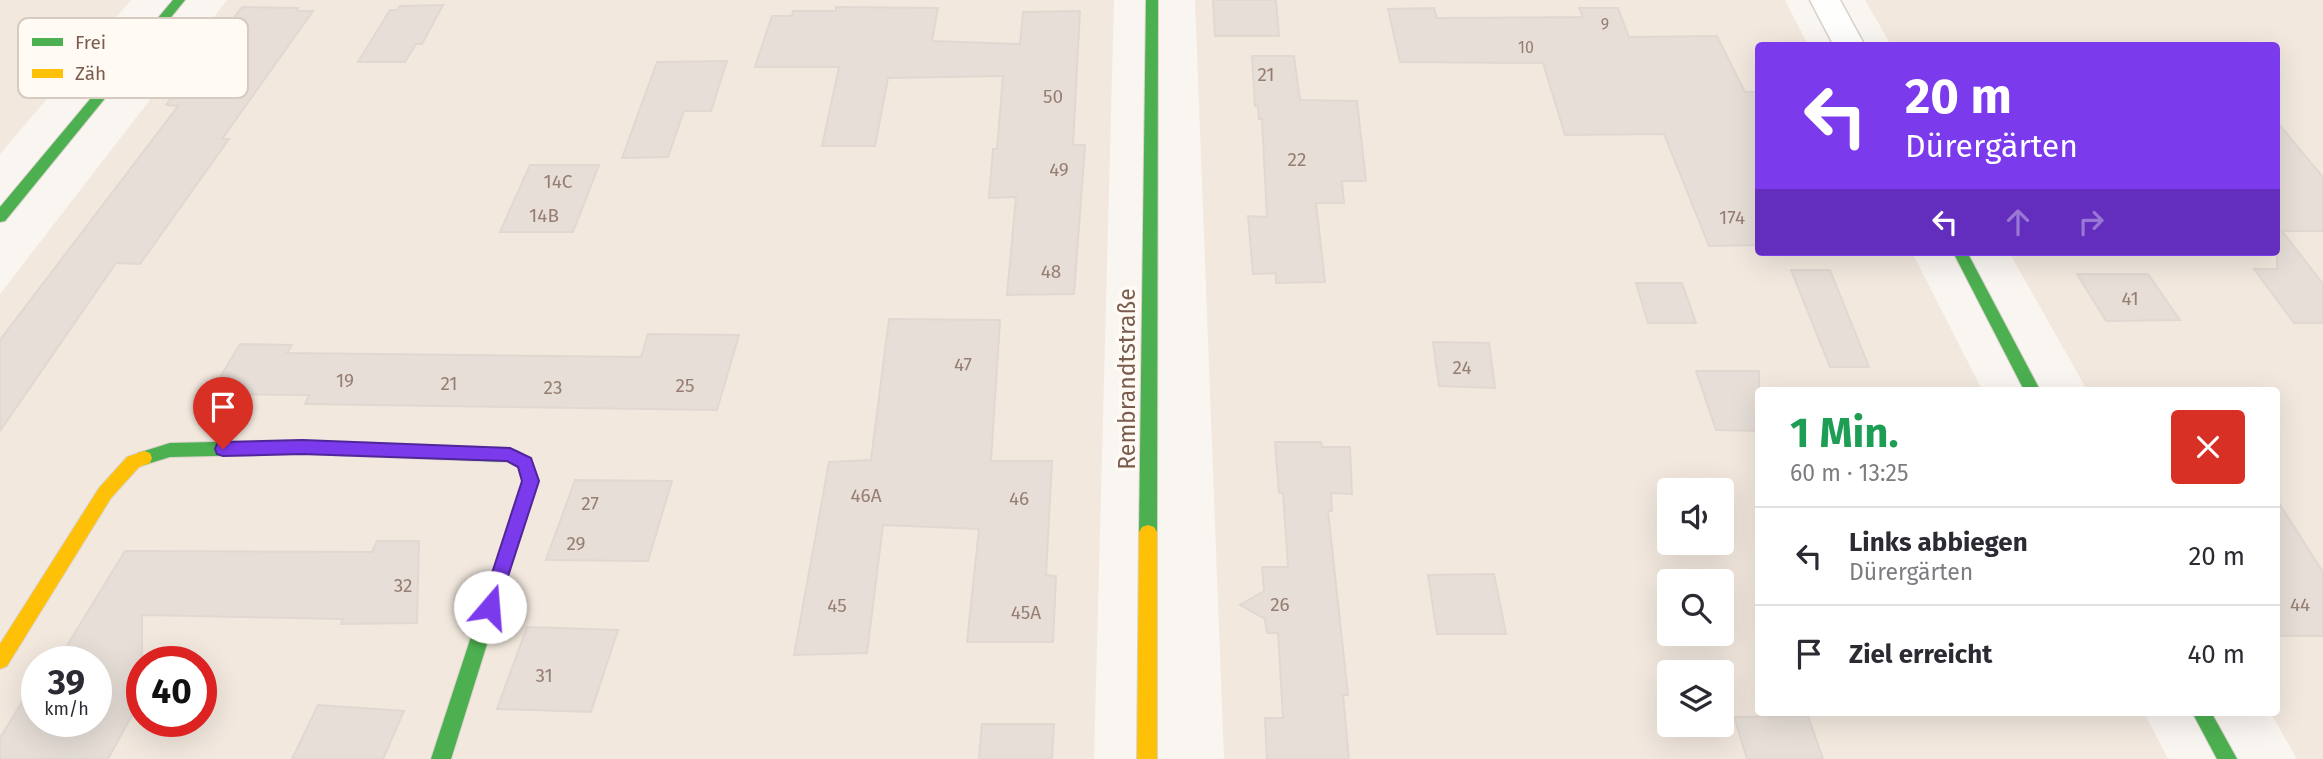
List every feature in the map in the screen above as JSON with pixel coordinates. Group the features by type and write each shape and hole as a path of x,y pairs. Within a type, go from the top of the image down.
{"street":[{"path":"164,18 179,0"},
{"name":"Rembrandtstraße","path":"1147,759 1152,0"},
{"path":"1825,0 1848,42"},
{"path":"0,217 98,98"},
{"path":"1961,256 2030,387"},
{"path":"0,660 104,493 133,462 170,450 302,447 510,455 525,463 530,481 441,759"},
{"path":"2204,716 2227,759"}],"shaded area":[{"path":"0,0 131,0 116,18 18,18 18,98 48,98 0,154"},
{"path":"227,0 1114,0 1094,759 0,759 0,294 151,98 248,98 248,18 213,18"},
{"path":"1195,0 1785,0 1806,42 1755,42 1755,256 1914,256 1980,387 1755,387 1755,716 2146,716 2168,759 1224,759"},
{"path":"1865,0 2323,0 2323,759 2297,759 2272,716 2280,716 2280,387 2085,387 2011,256 2280,256 2280,42 1889,42"}],"building":[{"path":"1213,0 1276,0 1279,36 1215,36"},
{"path":"443,5 422,44 416,44 405,62 358,62 390,10 397,10 400,6"},
{"path":"242,7 298,8 296,11 313,11 222,139 229,139 140,264 116,263 0,431 0,340 178,106 166,105 171,98 248,98 248,18 233,18"},
{"path":"836,7 938,8 932,41 1020,44 1023,12 1080,11 1073,145 1085,145 1074,294 1007,295 1016,197 989,198 993,149 997,149 1003,76 888,78 875,146 822,146 839,67 755,67 772,16 792,16 793,11 836,11"},
{"path":"1434,8 1437,18 1583,17 1579,8 1618,8 1629,37 1717,36 1745,92 1755,92 1755,245 1709,246 1664,134 1565,135 1543,63 1400,62 1388,9"},
{"path":"1252,56 1294,56 1300,100 1357,101 1366,181 1342,181 1344,203 1316,203 1325,282 1276,283 1276,273 1253,274 1248,216 1267,217 1262,119 1259,119 1258,106 1255,106"},
{"path":"727,61 711,111 684,111 668,157 622,158 657,62"},
{"path":"2280,126 2323,177 2323,231 2282,231 2323,284 2323,323 2294,323 2254,269 2277,269 2277,256 2280,256"},
{"path":"530,165 599,165 573,232 500,232"},
{"path":"1791,270 1830,270 1869,367 1830,367"},
{"path":"2077,274 2148,274 2180,320 2106,321"},
{"path":"1636,283 1682,283 1696,323 1648,323"},
{"path":"889,319 1000,320 991,461 1052,461 1046,575 1056,576 1053,642 967,642 979,529 883,525 867,653 794,655 829,462 871,460"},
{"path":"648,334 739,335 717,410 305,404 309,395 210,394 240,344 292,345 287,353 641,357"},
{"path":"1433,342 1489,343 1495,388 1439,386"},
{"path":"1696,371 1759,371 1759,387 1755,387 1755,431 1716,430"},
{"path":"1275,442 1321,442 1322,447 1350,447 1352,494 1331,493 1332,511 1328,511 1348,695 1343,695 1349,759 1267,759 1265,718 1283,718 1278,633 1267,633 1265,619 1240,605 1264,591 1262,567 1288,567 1283,493 1279,493"},
{"path":"575,480 672,481 648,561 546,560"},
{"path":"2280,505 2323,572 2323,636 2280,636"},
{"path":"377,541 419,541 417,623 341,624 343,619 142,615 142,646 126,646 126,726 108,759 0,759 0,738 21,704 21,737 112,737 112,646 67,646 125,551 372,552"},
{"path":"1494,574 1506,634 1437,634 1428,575"},
{"path":"527,627 618,630 591,712 497,709"},
{"path":"318,705 404,711 383,759 292,759"},
{"path":"1808,716 1823,759 1747,759 1734,717"},
{"path":"982,724 1054,724 1052,759 979,759"}],"traffic: fast":[{"path":"164,18 179,0"},
{"path":"1148,532 1152,0"},
{"path":"0,217 98,98"},
{"path":"1962,256 2030,387"},
{"path":"144,458 170,450 302,447 510,455 525,463 530,481 441,759"},
{"path":"2203,716 2227,759"}],"traffic: slow":[{"path":"0,660 105,493 133,462 144,458"},
{"path":"1147,759 1148,532"}],"route":[{"path":"223,449 302,447 510,455 525,463 530,481 490,607"}]}
